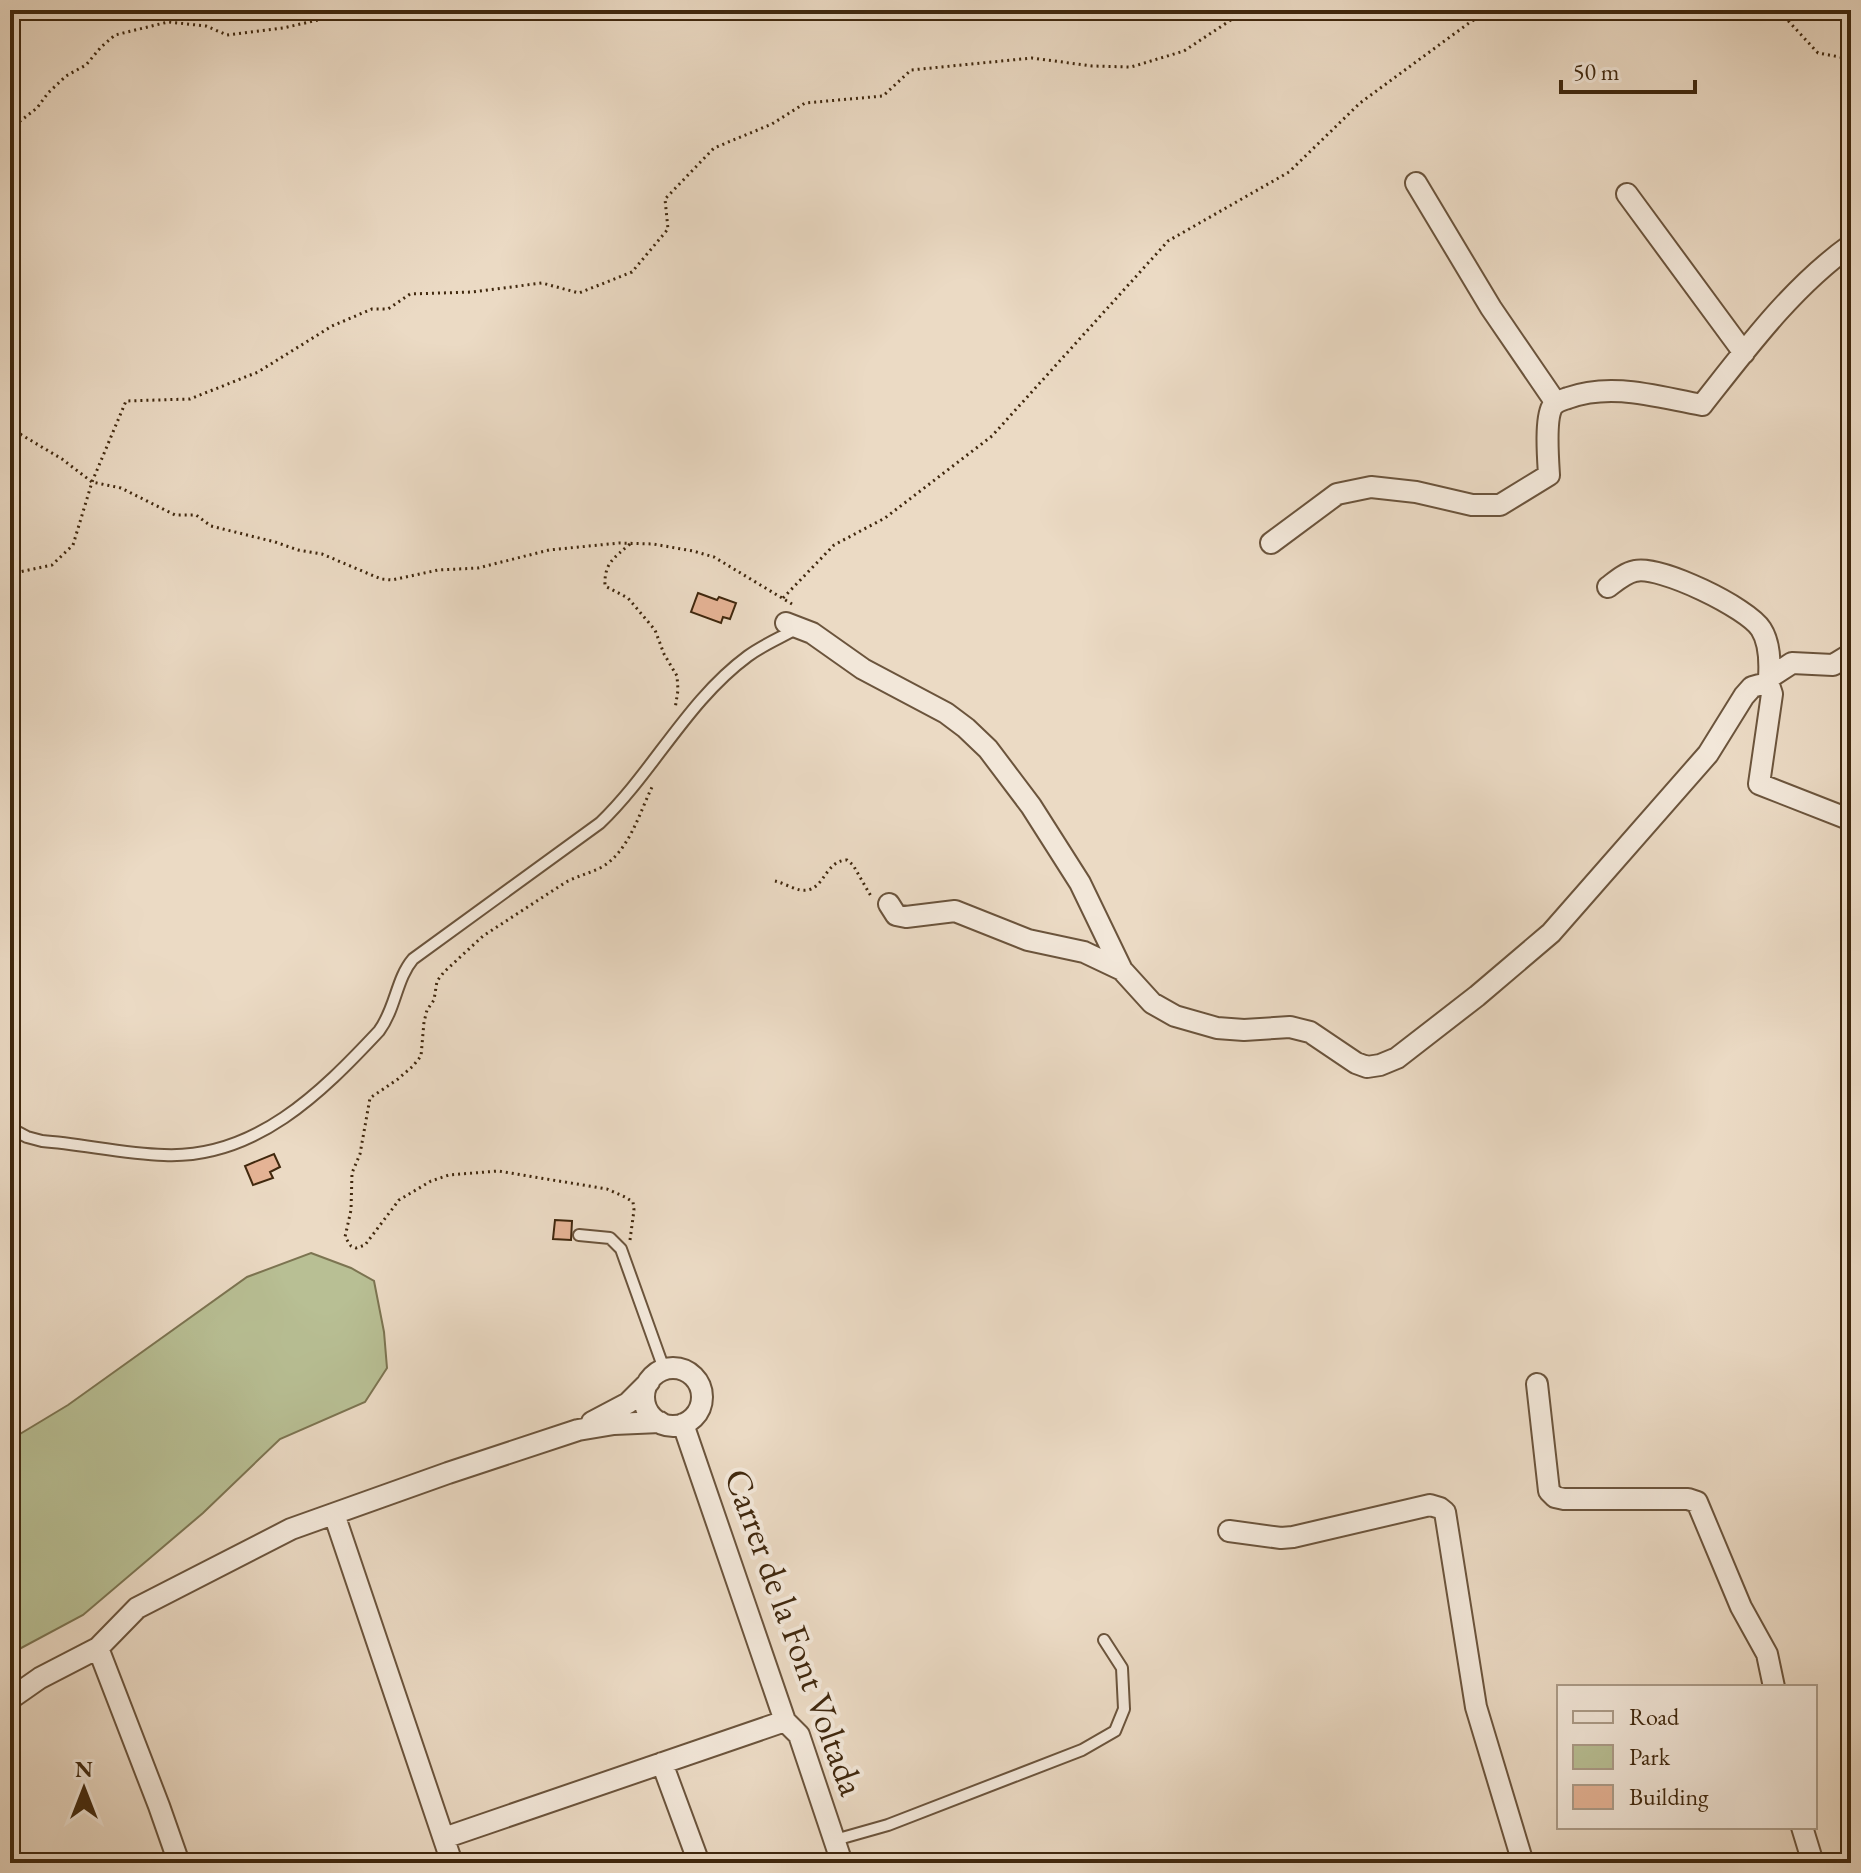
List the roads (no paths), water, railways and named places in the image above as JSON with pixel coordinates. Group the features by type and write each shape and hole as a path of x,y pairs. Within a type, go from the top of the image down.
{"street":[{"path":"1416,183 1491,308 1556,403"},
{"path":"1627,194 1744,353"},
{"path":"1271,543 1337,494 1371,487 1416,492 1472,505 1500,505 1549,475 1551,410 1556,403 1585,392 1614,389 1702,405 1766,325 1831,259 1851,245"},
{"path":"1608,587 1636,570 1651,571 1727,602 1752,619 1767,643 1770,661 1767,682 1772,694 1759,784 1851,820"},
{"path":"799,628 863,669 946,713 988,749 1031,806 1080,883 1122,970 1152,1003 1175,1016 1217,1028 1290,1027 1310,1032 1367,1067 1397,1058 1551,933 1708,754 1752,687 1767,682 1792,663 1833,665 1851,654"},
{"path":"892,910 906,917 955,911 1028,940 1084,952 1122,970"},
{"path":"10,1699 40,1678 98,1648 137,1608 291,1529 578,1430 628,1403 657,1376 674,1368 693,1375 699,1383 702,1403 692,1419 683,1424 667,1425 647,1409 645,1400 657,1376"},
{"path":"1537,1384 1549,1491 1555,1497 1564,1499 1688,1499 1697,1502 1741,1607 1767,1654 1774,1685"},
{"path":"578,1430 614,1424 660,1422"},
{"name":"Carrer de la Font Voltada","path":"683,1424 785,1721 799,1735 842,1863"},
{"path":"1229,1531 1281,1538 1430,1505 1445,1512 1476,1707 1523,1863"},
{"path":"334,1514 452,1863"},
{"path":"98,1648 179,1863"},
{"path":"444,1838 785,1721"},
{"path":"662,1763 699,1863"},
{"path":"1803,1829 1813,1863"}],"lane":[{"path":"10,1128 42,1141 166,1156 224,1148 244,1141 297,1111 379,1031 388,1019 403,976 413,959 600,823 644,776 676,728 699,702 739,663 799,628"},
{"path":"579,1235 610,1238 621,1249 657,1376"},
{"path":"835,1840 888,1825 1082,1750 1115,1731 1124,1709 1122,1668 1104,1640"}]}
